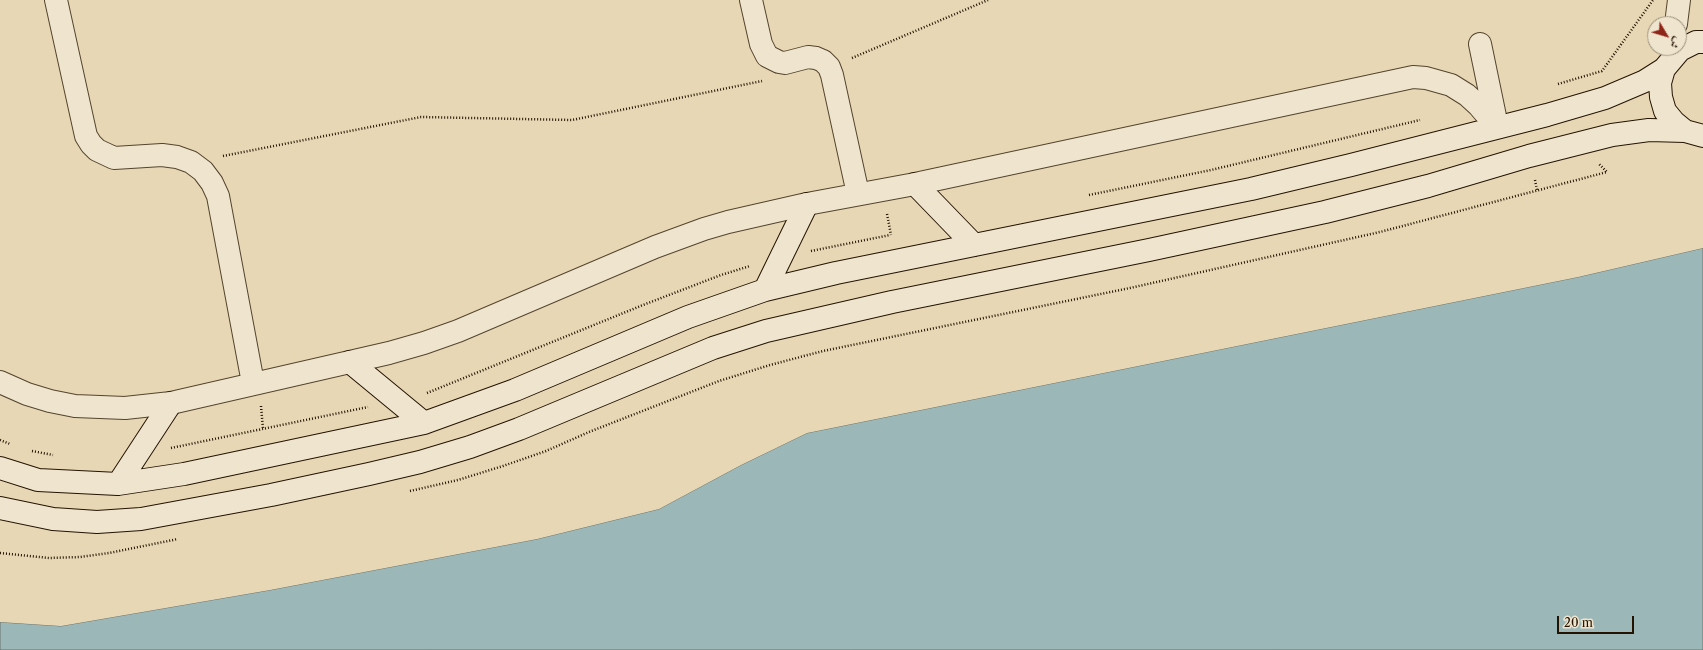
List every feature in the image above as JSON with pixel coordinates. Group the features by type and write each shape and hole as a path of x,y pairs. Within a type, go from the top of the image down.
{"street":[{"path":"56,0 86,136 91,144 97,150 114,158 162,155 177,157 191,162 202,171 212,183 218,196 253,383"},
{"path":"751,0 761,44 767,56 779,62 786,63 808,57 816,58 823,61 829,67 858,194"},
{"path":"1677,16 1679,0"},
{"path":"0,468 38,480 118,484 184,474 424,423 515,390 688,317 765,290 836,273 1251,189 1547,115 1605,98 1646,81 1680,50 1696,42 1703,42"},
{"path":"1480,44 1497,127"},
{"path":"1668,60 1660,83 1661,97 1666,111 1674,122 1694,134"},
{"path":"0,382 26,394 75,406 125,408 171,403 389,353 458,332 655,247 704,229 807,204 915,184 1413,77 1426,78 1451,85 1467,95 1479,106 1497,127"},
{"path":"0,508 53,519 97,522 141,519 271,495 369,474 420,462 470,447 518,429 713,348 766,331 884,304 1149,250 1325,212 1428,186 1580,143 1630,132 1649,130 1694,134"},
{"path":"915,184 974,245"},
{"path":"765,290 807,204"},
{"path":"350,362 424,423"},
{"path":"118,484 171,403"}],"path":[{"path":"191,162 421,118 572,120"},
{"path":"406,492 458,480 546,451 589,432 719,381 770,365 868,341 1130,288 1380,232 1607,172 1580,143"},
{"path":"0,553 49,558 80,557 109,553 185,538"}],"water":[{"path":"1703,248 1703,650 0,650 0,622 61,626 270,590 537,539 659,509 741,465 807,433 1578,277"}],"pier":[{"path":"1703,246 1703,248 1578,277 807,433 741,465 659,509 537,539 270,590 61,626 0,622 0,620 61,624 269,588 536,537 659,507 740,464 807,431 1577,275"}]}
